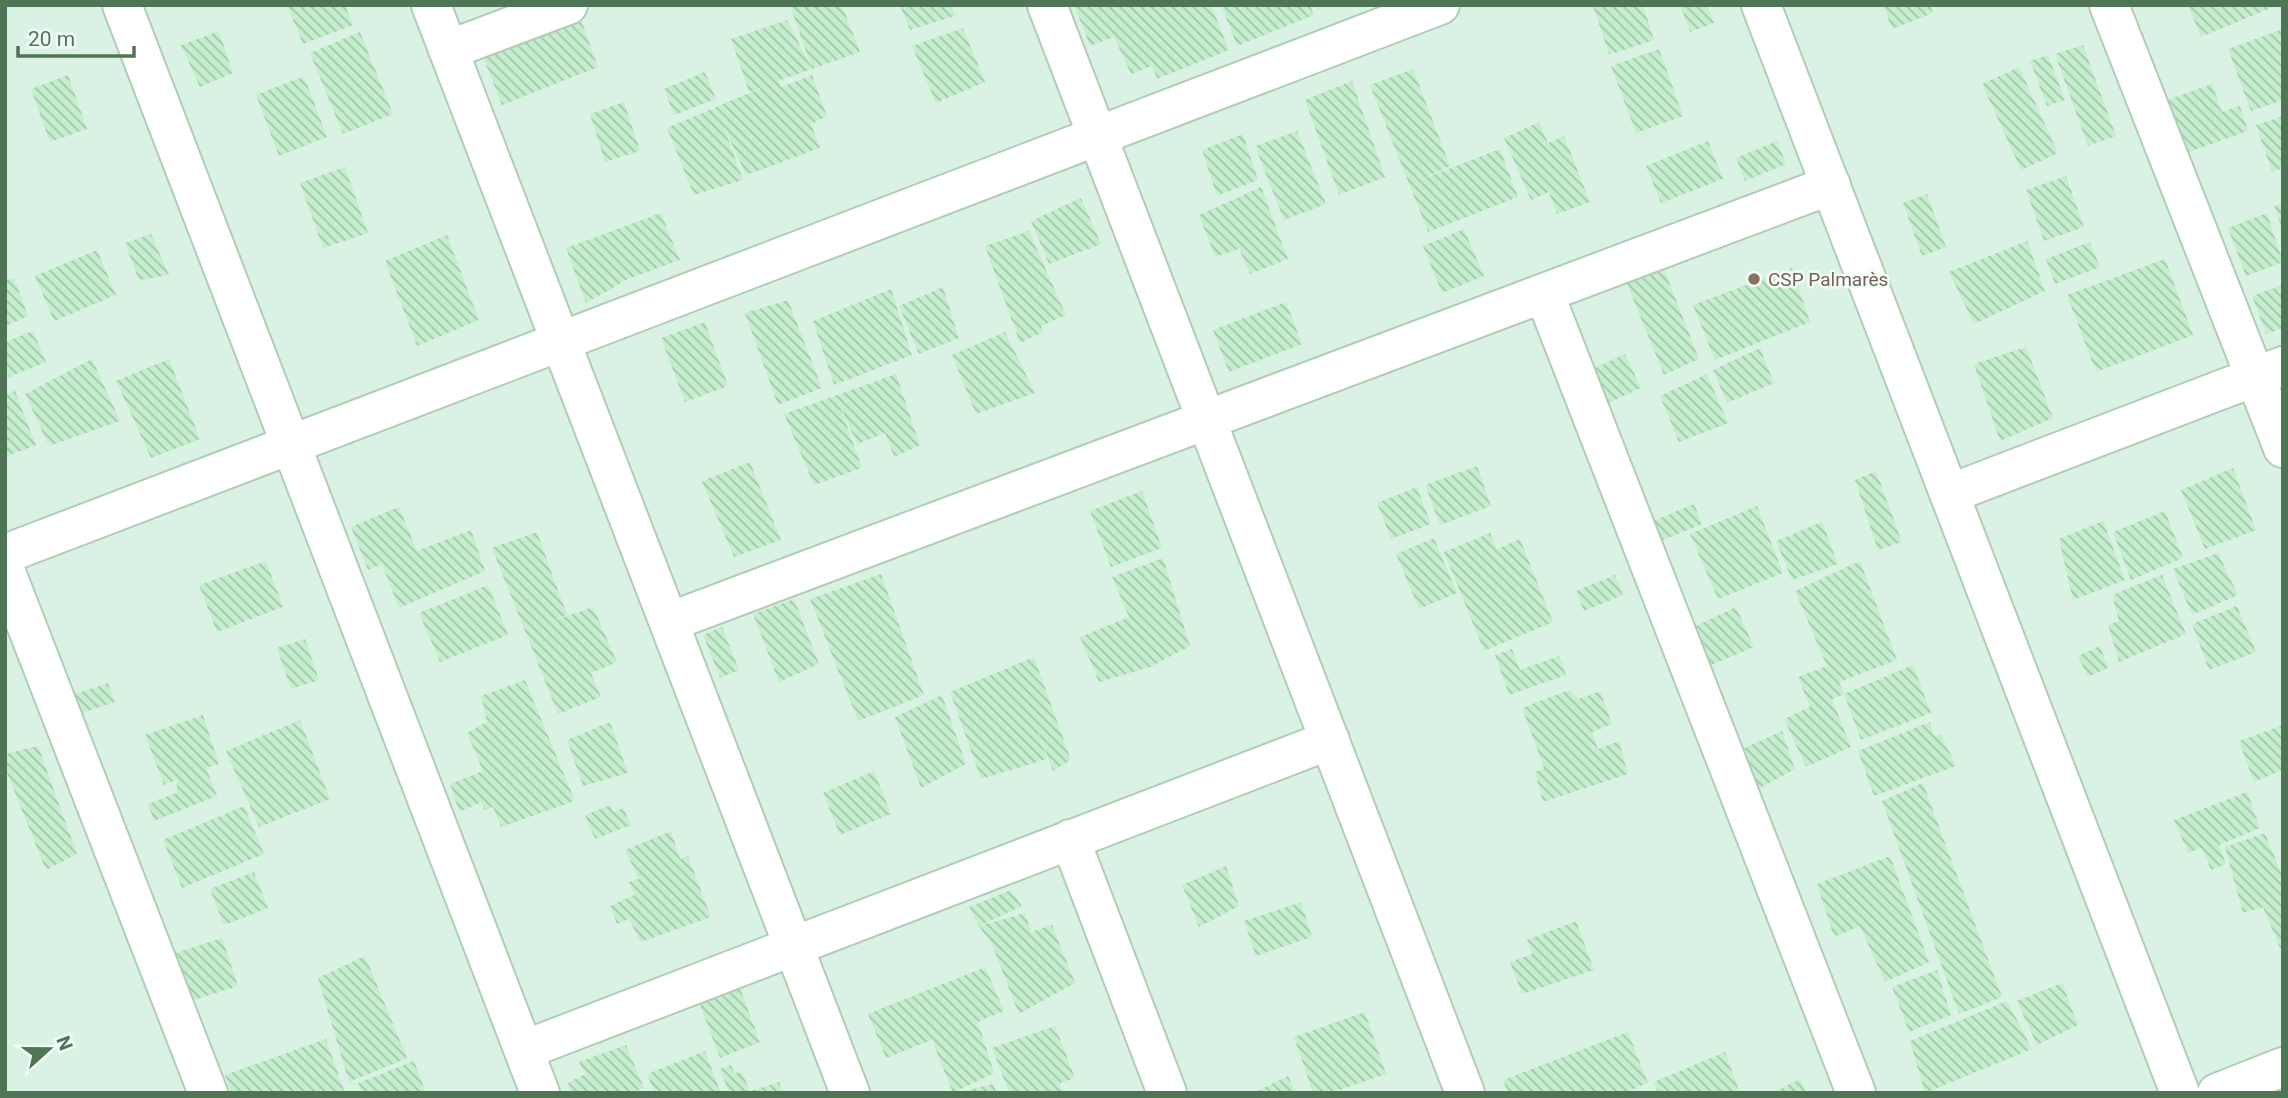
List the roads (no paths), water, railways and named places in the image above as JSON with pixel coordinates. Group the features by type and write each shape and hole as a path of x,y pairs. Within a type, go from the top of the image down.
{"street":[{"path":"122,5 540,1093"},
{"path":"431,5 850,1093"},
{"path":"448,50 568,5"},
{"path":"1047,5 1465,1093"},
{"path":"1761,5 2180,1093"},
{"path":"2109,5 2269,371 2283,447"},
{"path":"5,554 1098,136 1416,9"},
{"path":"669,622 1830,185"},
{"path":"1544,293 1856,1093"},
{"path":"1949,494 2269,371"},
{"path":"5,570 208,1093"},
{"path":"524,1050 793,944 1330,740"},
{"path":"1070,839 1167,1093"},
{"path":"2217,1093 2283,1067"}],"place":[{"name":"CSP Palmarès","path":"1754,279"}]}
